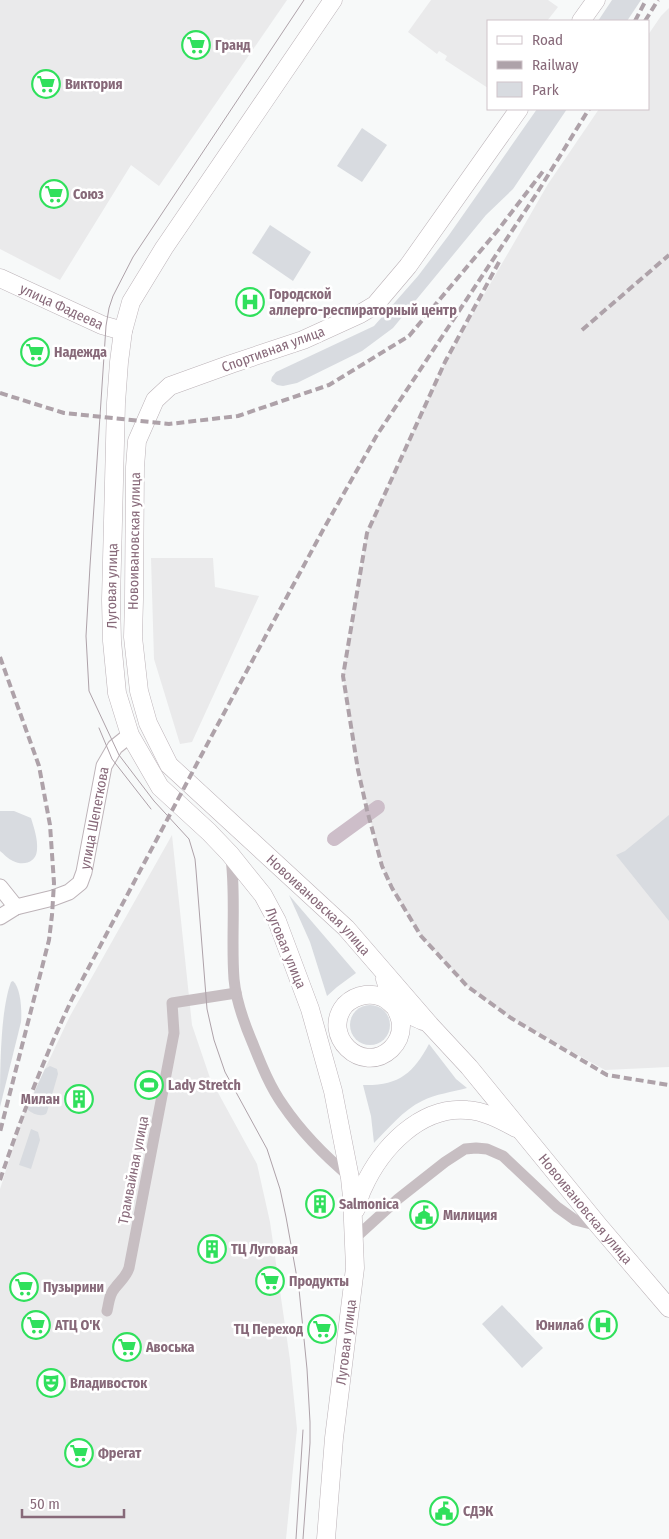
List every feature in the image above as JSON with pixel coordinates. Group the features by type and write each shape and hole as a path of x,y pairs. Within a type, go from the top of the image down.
{"main road":[{"path":"123,332 131,302 164,248 333,0"},
{"path":"581,20 596,0"},
{"name":"Спортивная улица","path":"137,441 155,400 170,386 303,340 360,314 375,305 408,266 518,110"},
{"name":"улица Фадеева","path":"0,278 102,325 123,332"},
{"name":"Луговая улица","path":"123,332 116,403 112,641 117,693 130,735 160,787 210,832 230,854 263,895 277,921 310,1009 333,1091 350,1178 355,1268 334,1438 326,1539"},
{"name":"Новоивановская улица","path":"137,441 133,637 139,691 148,723 169,765 334,916 430,1025 470,1067 599,1226 669,1308"},
{"name":"улица Шепеткова","path":"0,917 16,907 69,892 80,883 104,766 115,747 130,735"},
{"path":"0,886 16,907"},
{"path":"310,1009 340,1039 348,1050 361,1057 368,1058 382,1055 394,1046 400,1034 401,1020 381,969"},
{"path":"333,1091 340,1039 338,1022 340,1014 350,1001 365,994 382,996 395,1007 430,1025"},
{"path":"353,1217 363,1188 377,1162 400,1136 434,1114 449,1110 482,1112 502,1120 525,1134"}],"street":[{"path":"230,854 234,880 233,954 236,993 244,1022 260,1062 282,1104 324,1155 350,1178"},
{"name":"Трамвайная улица","path":"107,1311 113,1289 124,1279 129,1268 174,1033 172,1003 236,993"},
{"path":"354,1239 398,1199 445,1162 465,1149 476,1148 487,1149 503,1156 557,1207 575,1220 599,1226"}],"shaded area":[{"path":"0,0 287,0 159,186 131,165 60,280 0,249"},
{"path":"431,0 548,0 558,7 548,20 487,20 487,87 445,60 447,56 439,51 437,54 408,32"},
{"path":"669,8 669,1067 605,1070 511,1018 467,986 421,936 392,888 382,866 358,770 343,676 367,533 445,362 548,184 598,110 649,110 649,34"},
{"path":"151,558 213,558 215,587 259,596 192,742 180,744 154,659"},
{"path":"172,835 192,1025 210,1078 257,1164 270,1222 290,1360 297,1429 286,1539 0,1539 0,1189 24,1113 70,1016"}],"green space":[{"path":"612,0 641,0 628,20 599,20"},
{"path":"536,110 566,110 513,189 486,215 393,328 362,351 297,383 283,386 271,381 276,372 374,326 418,276"},
{"path":"362,128 387,145 362,182 337,166"},
{"path":"270,225 311,252 293,281 252,253"},
{"path":"0,811 14,811 31,818 37,846 36,854 32,861 25,863 17,862 9,859 0,851"},
{"path":"669,815 669,921 616,855 625,851"},
{"path":"289,895 356,973 327,996 310,942"},
{"path":"13,981 19,994 21,1022 0,1107 3,1025 7,994"},
{"path":"366,1005 374,1005 381,1008 387,1014 390,1025 387,1036 381,1042 374,1045 366,1045 359,1042 353,1036 350,1029 350,1021 353,1014 359,1008"},
{"path":"429,1044 456,1079 467,1088 433,1097 408,1109 374,1143 371,1116 363,1085 386,1083 403,1076 417,1063"},
{"path":"50,1066 57,1069 58,1074 46,1114 37,1115 28,1110 28,1106 45,1069"},
{"path":"31,1129 38,1132 40,1140 31,1169 19,1165"},
{"path":"502,1305 543,1348 522,1368 482,1324"}],"waterway":[{"path":"334,839 378,807"}],"tram line":[{"path":"303,1539 310,1443 307,1369 299,1289 280,1189 267,1149 225,1072 214,1040 207,1009 195,859 189,839 154,801 119,755 89,691 86,636 106,326 113,296 133,257 304,0"},
{"path":"99,728 112,759 151,809"},
{"path":"296,1539 303,1430"}],"railway":[{"path":"636,20 646,0"},
{"path":"646,20 658,0"},
{"path":"0,1180 33,1088 72,999 323,530 377,435 537,193 588,110"},
{"path":"0,393 64,413 169,424 238,416 329,385 409,336 498,230 544,170"},
{"path":"582,330 669,255"},
{"path":"499,262 445,362 367,533 343,676 358,770 382,866 392,888 421,936 467,986 511,1018 607,1075 669,1085"},
{"path":"0,657 39,766 50,825 54,883 49,940 0,1132"}],"place":[{"name":"Гранд","path":"196,45"},
{"name":"Виктория","path":"46,84"},
{"name":"Союз","path":"54,194"},
{"name":"Городской аллерго-респираторный центр","path":"250,302"},
{"name":"Надежда","path":"35,352"},
{"name":"Lady Stretch","path":"149,1085"},
{"name":"Милан","path":"79,1099"},
{"name":"Salmonica","path":"320,1204"},
{"name":"Милиция","path":"424,1215"},
{"name":"ТЦ Луговая","path":"212,1249"},
{"name":"Продукты","path":"270,1281"},
{"name":"Пузырини","path":"24,1287"},
{"name":"АТЦ О'К","path":"36,1325"},
{"name":"Юнилаб","path":"603,1325"},
{"name":"ТЦ Переход","path":"322,1329"},
{"name":"Авоська","path":"127,1347"},
{"name":"Владивосток","path":"51,1383"},
{"name":"Фрегат","path":"79,1453"},
{"name":"СДЭК","path":"444,1511"}]}
